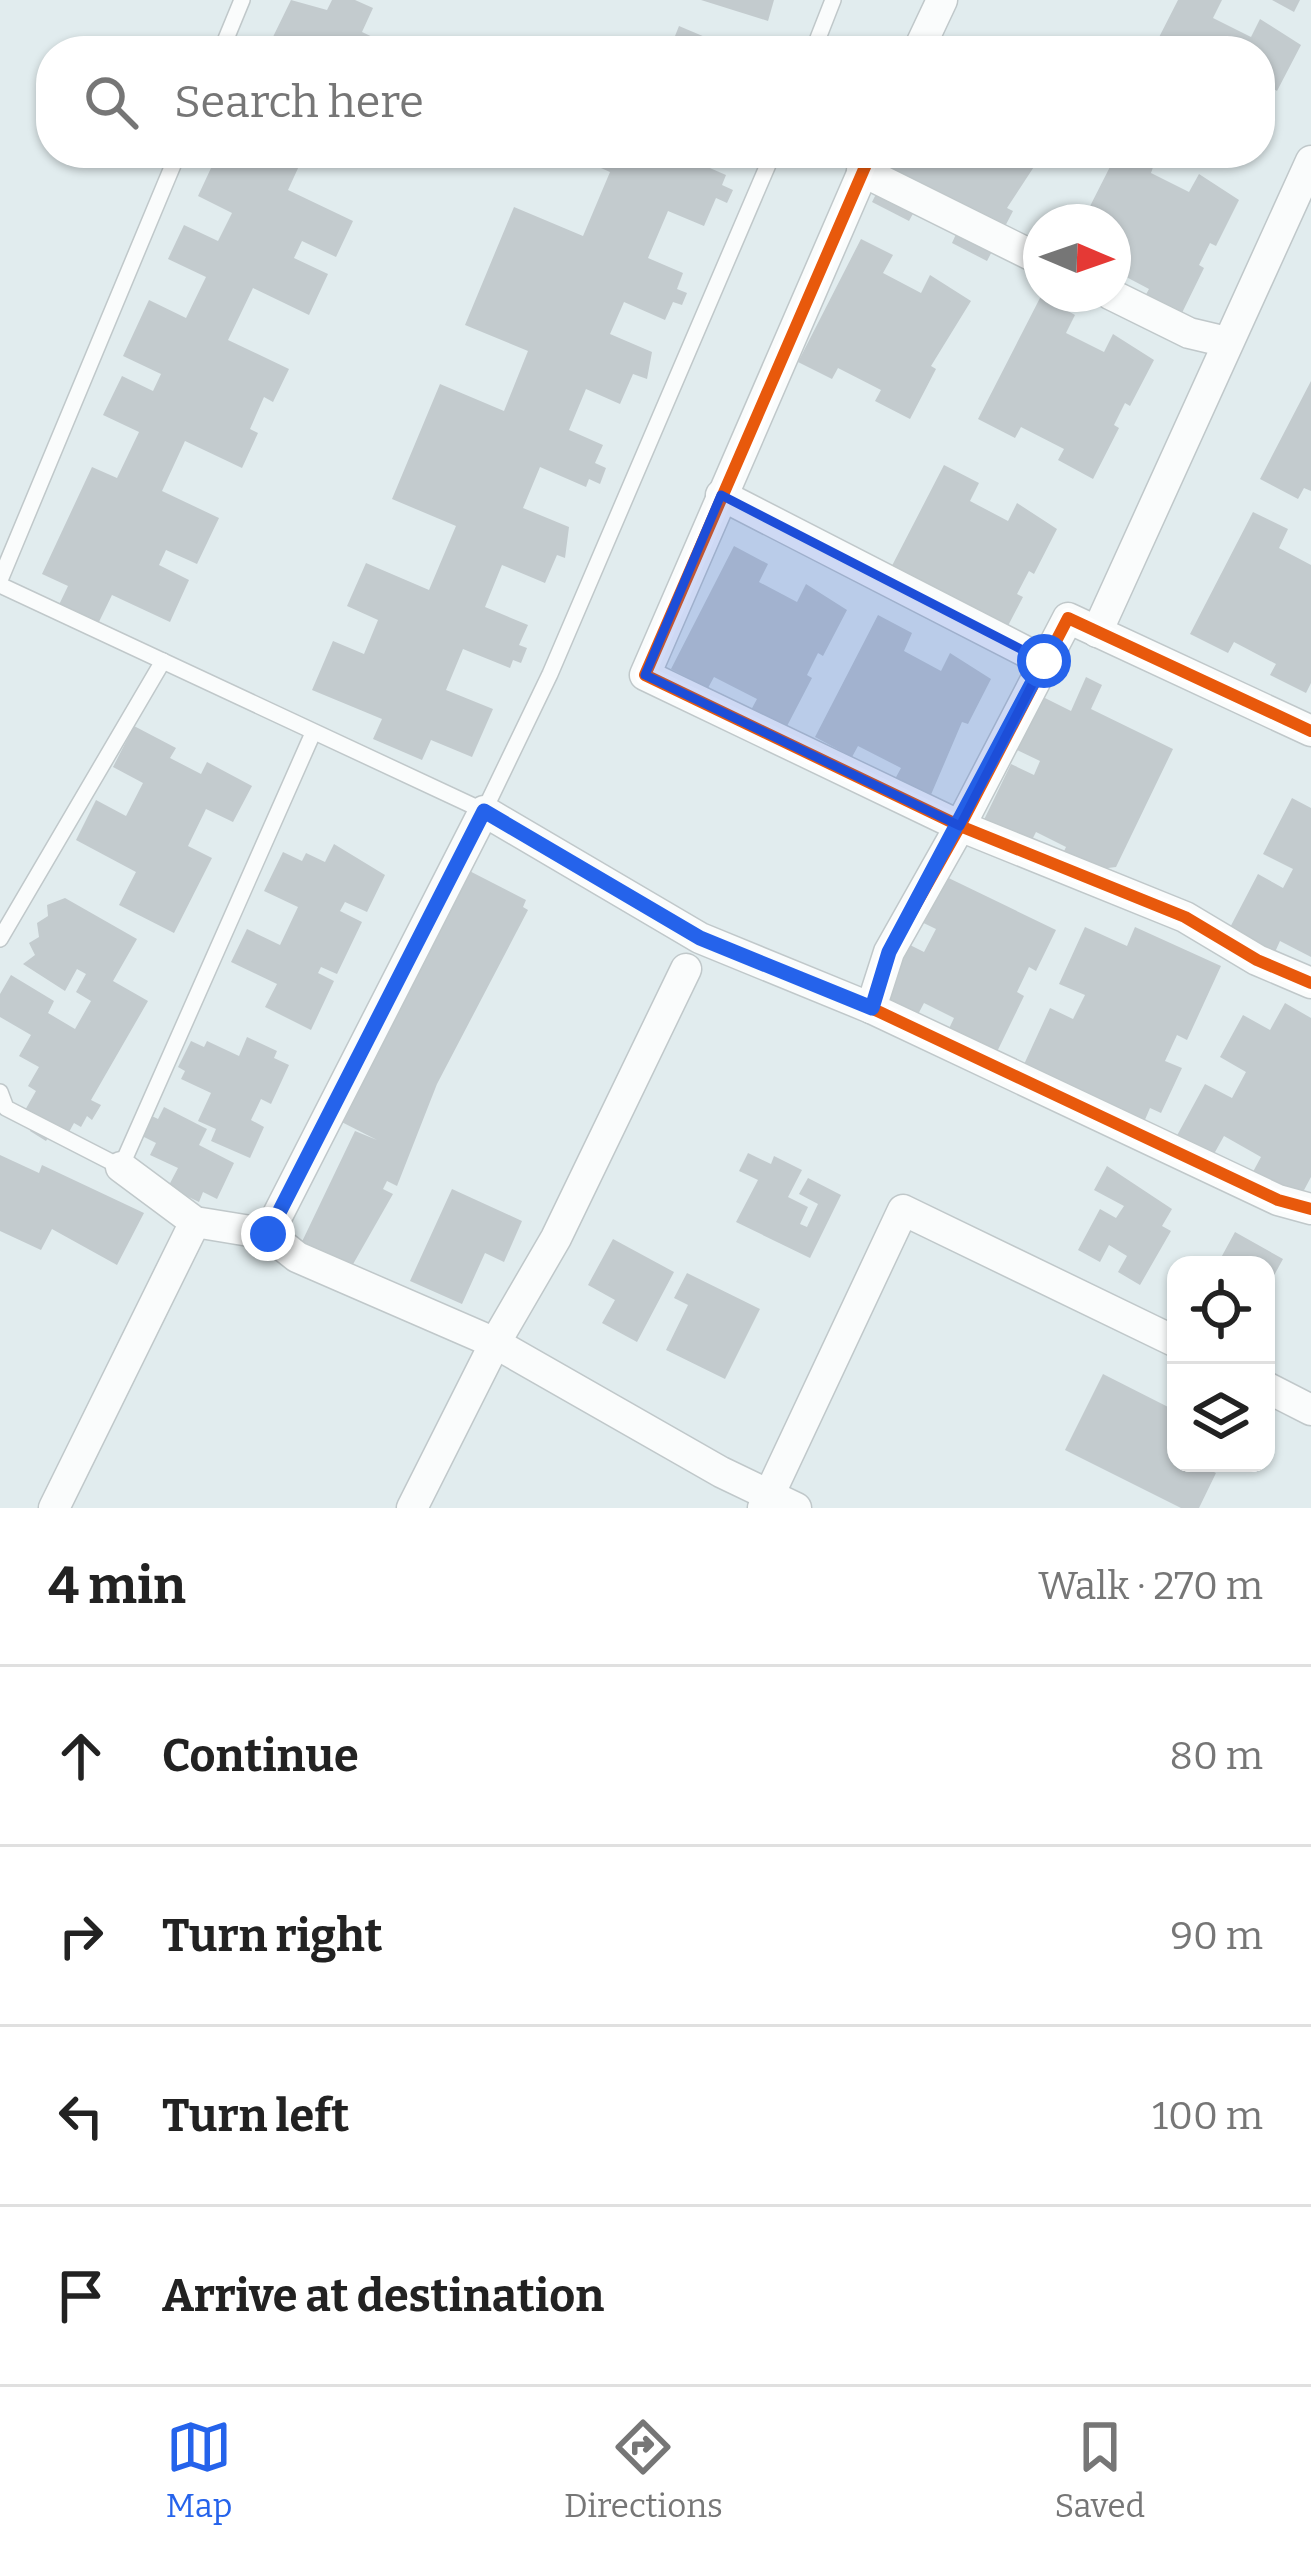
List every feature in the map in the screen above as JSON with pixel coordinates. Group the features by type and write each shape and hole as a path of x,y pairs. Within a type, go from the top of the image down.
{"street":[{"path":"925,36 942,0"},
{"path":"1097,632 1311,160"},
{"path":"864,168 645,675 960,826 1185,917 1257,960 1311,983"},
{"path":"878,168 1023,250"},
{"path":"1131,304 1189,333 1227,342"},
{"path":"721,495 1044,661"},
{"path":"872,1008 889,952 1068,618 1311,730"},
{"path":"268,1234 484,811 700,938 872,1008 1278,1200 1311,1209"},
{"path":"412,1508 495,1343 556,1238 686,969"},
{"path":"121,1167 195,1222 268,1234 297,1257 495,1343 776,1504 903,1210 1167,1338"},
{"path":"55,1508 195,1222"},
{"path":"1275,1392 1311,1410"}],"lane":[{"path":"227,36 242,0"},
{"path":"819,36 833,0"},
{"path":"172,168 0,582 484,811 550,674 767,168"},
{"path":"0,938 163,661"},
{"path":"0,1092 6,1108 121,1167 313,733"}],"highlighted area":[{"path":"721,495 1044,661 960,826 645,675"}],"building":[{"path":"291,0 327,10 332,0 355,0 373,8 362,32 370,36 273,36"},
{"path":"701,0 774,0 768,21"},
{"path":"1178,0 1222,0 1213,18 1249,36 1160,36"},
{"path":"1272,0 1300,0 1294,12"},
{"path":"1260,19 1301,45 1277,91 1275,36 1252,36"},
{"path":"679,26 703,36 675,36"},
{"path":"211,168 298,168 288,190 353,221 336,257 302,241 294,258 328,274 309,315 253,288 228,340 289,369 273,402 264,397 250,429 258,433 242,468 185,441 162,491 219,518 197,564 166,550 159,565 189,580 170,622 112,595 95,630 56,611 68,586 42,574 92,467 117,478 139,432 103,415 122,376 153,391 161,374 123,356 149,300 186,318 206,277 168,259 184,225 218,241 232,213 198,196"},
{"path":"601,168 710,168 726,175 722,185 733,190 727,203 716,198 704,226 668,211 648,258 683,273 677,289 687,293 682,305 673,302 665,320 624,302 610,334 652,352 647,379 633,374 620,404 586,389 569,430 603,445 595,463 606,468 600,484 589,479 586,487 540,467 523,508 569,527 565,558 557,555 545,583 502,565 485,607 528,625 519,645 527,648 521,663 513,660 510,668 463,649 446,690 493,709 472,757 431,740 422,760 373,739 382,719 312,690 333,641 364,654 378,620 347,606 366,563 429,590 456,526 392,499 440,384 504,411 528,351 465,325 514,207 583,236 610,172"},
{"path":"889,168 1033,168 1007,208 1013,211 987,261 952,243 957,232 915,210 909,221 872,202"},
{"path":"1109,168 1153,168 1151,173 1189,192 1199,174 1239,200 1216,246 1210,243 1199,265 1204,268 1179,319 1143,300 1149,289 1131,280 1131,204 1091,204"},
{"path":"861,239 893,255 883,273 921,293 930,275 971,301 931,366 936,369 910,419 875,401 881,390 838,368 832,379 798,362"},
{"path":"1033,312 1070,312 1075,315 1066,333 1104,352 1113,334 1154,360 1130,406 1125,403 1114,425 1119,428 1093,479 1058,460 1064,449 1021,427 1015,438 978,419"},
{"path":"1311,381 1311,491 1304,488 1298,499 1260,479"},
{"path":"944,465 979,483 970,501 1008,521 1017,503 1057,529 1034,574 1029,571 1017,594 1023,597 997,647 881,587"},
{"path":"1253,512 1288,529 1279,548 1311,565 1311,683 1306,693 1270,675 1276,664 1234,642 1228,653 1190,634"},
{"path":"734,546 768,564 759,582 797,602 806,584 847,610 823,656 818,653 807,675 812,678 786,728 751,710 757,699 714,677 708,688 671,669"},
{"path":"878,615 912,633 904,651 941,671 950,653 991,679 968,724 962,722 930,797 895,779 901,768 858,746 852,757 815,737"},
{"path":"1086,677 1102,685 1091,709 1173,749 1116,867 1108,868 1101,882 1059,862 1066,847 1036,832 1027,850 980,828 1011,764 1034,775 1040,761 1017,750 1043,697 1071,711"},
{"path":"134,726 176,748 170,758 201,774 207,762 252,786 233,822 206,809 188,846 212,858 174,933 119,905 136,872 76,840 96,800 126,816 143,783 113,767"},
{"path":"1292,798 1311,808 1311,957 1280,941 1271,961 1225,937 1258,874 1283,888 1293,869 1263,854"},
{"path":"334,844 385,875 367,912 345,902 340,911 362,922 337,974 321,967 318,973 334,981 311,1030 265,1007 277,984 231,962 247,929 280,945 298,907 264,891 283,852 302,861 306,853 325,862"},
{"path":"450,861 526,900 523,907 528,910 437,1084 397,1186 387,1181 383,1189 393,1194 348,1273 298,1250 355,1131 377,1140 324,1113"},
{"path":"932,870 1056,930 1036,971 1029,967 1017,992 1024,996 993,1060 945,1037 954,1018 924,1003 914,1022 869,1000 898,939 924,952 936,929 909,916"},
{"path":"65,898 137,939 113,981 148,1001 91,1100 101,1105 92,1120 87,1116 81,1127 74,1123 64,1141 51,1133 46,1141 30,1131 37,1119 24,1112 36,1091 28,1086 39,1067 19,1056 31,1035 0,1017 0,994 11,975 54,1001 48,1013 75,1029 91,1001 76,992 86,974 77,969 65,991 23,964 35,955 29,943 39,937 37,923 48,916 47,905"},
{"path":"1085,927 1127,946 1135,927 1221,966 1187,1040 1177,1035 1165,1061 1182,1068 1161,1113 1150,1108 1141,1129 1020,1073 1050,1008 1073,1019 1085,995 1059,984"},
{"path":"1285,1003 1311,1018 1311,1177 1295,1207 1248,1181 1261,1157 1224,1136 1210,1161 1174,1141 1205,1084 1232,1098 1246,1072 1220,1057 1243,1015 1270,1030"},
{"path":"247,1037 277,1051 274,1058 289,1065 271,1104 261,1099 251,1120 264,1127 250,1158 211,1141 216,1129 198,1121 211,1093 181,1079 185,1071 178,1067 191,1041 204,1047 207,1041 239,1056"},
{"path":"164,1107 207,1129 199,1145 234,1163 217,1199 203,1192 199,1202 168,1187 178,1168 150,1155 156,1143 142,1136 152,1116 158,1119"},
{"path":"748,1153 771,1164 774,1156 802,1170 788,1197 808,1207 800,1224 807,1227 818,1204 799,1194 808,1178 841,1195 810,1258 736,1222 758,1180 739,1171"},
{"path":"0,1155 39,1173 42,1165 144,1213 117,1265 52,1229 41,1250 0,1231"},
{"path":"1107,1166 1172,1209 1162,1226 1171,1231 1140,1285 1118,1272 1127,1256 1109,1245 1100,1262 1078,1250 1100,1209 1116,1218 1124,1206 1094,1190"},
{"path":"452,1189 522,1221 504,1262 485,1253 462,1304 410,1281"},
{"path":"1235,1232 1283,1259 1275,1274 1275,1256 1222,1256"},
{"path":"613,1239 674,1272 637,1342 602,1323 615,1300 588,1285"},
{"path":"687,1273 760,1309 725,1379 666,1350 688,1305 674,1298"},
{"path":"1103,1374 1167,1406 1167,1472 1216,1473 1199,1508 1181,1508 1065,1450"}],"cycle path":[{"path":"865,168 645,675 960,826 1068,618 1311,731"},
{"path":"1311,983 1257,960 1185,917 960,826 889,952 871,1008 1278,1200 1311,1209"}],"route":[{"path":"268,1234 484,811 700,938 872,1008 889,952 1044,661"}]}
